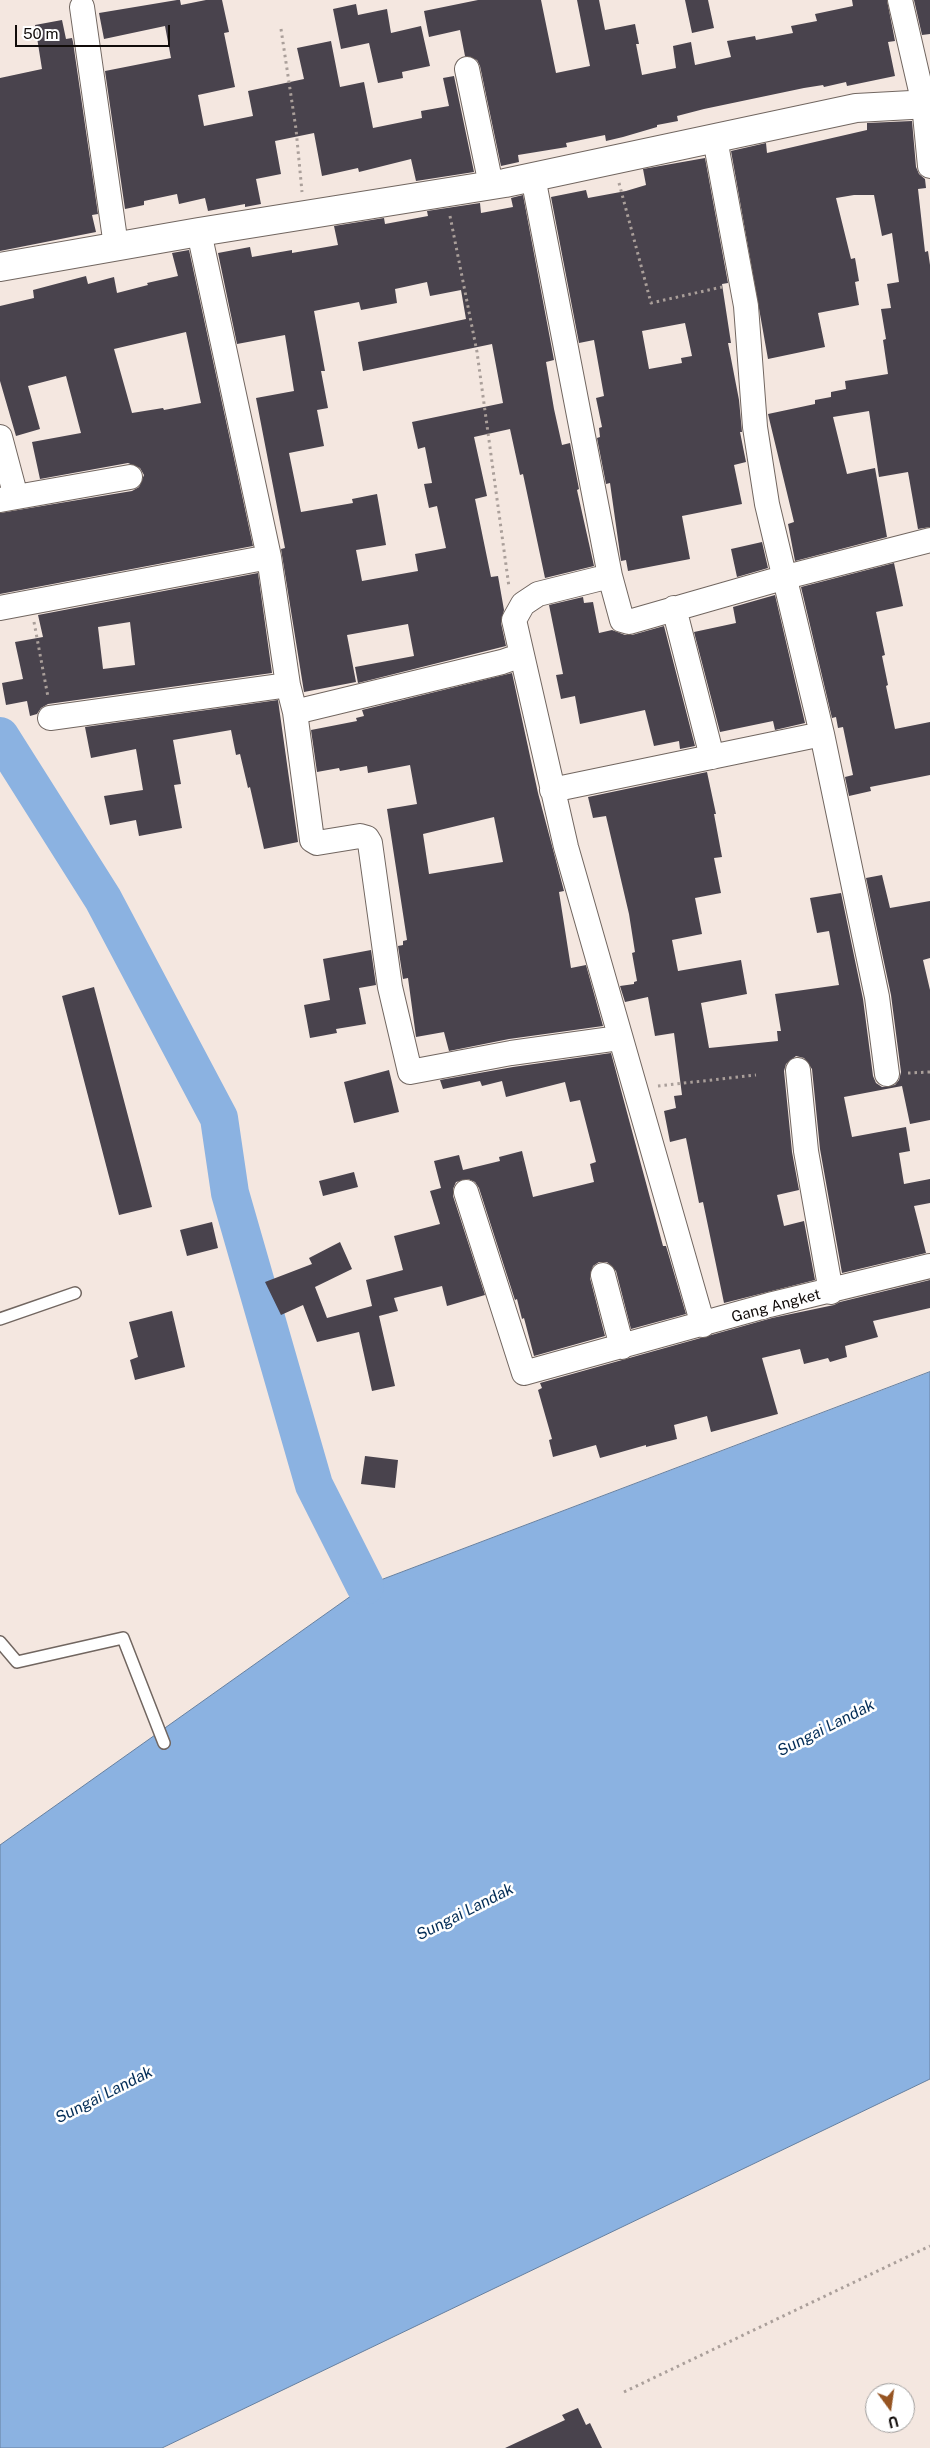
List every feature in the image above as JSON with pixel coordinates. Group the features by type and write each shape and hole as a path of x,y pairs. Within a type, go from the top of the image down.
{"street":[{"path":"900,0 927,104 930,166"},
{"path":"82,7 116,246"},
{"path":"468,69 491,184"},
{"path":"0,267 304,214 533,177 856,108 927,104"},
{"path":"715,139 742,283 755,427 773,534 786,577 822,734 877,997 887,1074"},
{"path":"533,177 610,576 620,617 624,621 629,622 786,577 930,540"},
{"path":"199,232 268,557 288,685 295,712 312,840 317,844 360,836 367,838 370,843 390,987 410,1072 511,1053 620,1038"},
{"path":"0,437 8,499 130,477"},
{"path":"0,608 268,557"},
{"path":"610,576 538,594 524,604 514,620 552,790 702,1325"},
{"path":"674,608 712,757"},
{"path":"295,712 502,662 522,655"},
{"path":"50,718 288,685"},
{"path":"552,790 822,734"},
{"path":"798,1070 806,1151 830,1292"},
{"name":"Gang Angket","path":"466,1192 524,1372 622,1347 769,1305 830,1292 930,1266"},
{"path":"603,1275 622,1347"}],"lane":[{"path":"0,1319 75,1293"},
{"path":"0,1642 17,1662 123,1638 164,1743"}],"path":[{"path":"280,29 296,129 304,214"},
{"path":"614,161 651,303 742,283"},
{"path":"445,192 477,352 514,620"},
{"path":"30,602 50,718"},
{"path":"635,1089 756,1074"},
{"path":"624,2392 930,2246"}],"water":[{"name":"Sungai Landak","path":"930,1372 930,2079 162,2448 0,2448 0,1845 365,1586"}],"building":[{"path":"180,0 181,5 206,0 222,0 229,32 224,33 235,87 198,95 204,126 253,116 248,91 304,79 297,48 331,41 340,87 364,82 373,128 422,118 421,111 449,106 443,78 454,76 474,172 416,181 411,159 359,172 358,168 322,176 314,133 275,141 281,174 256,179 261,204 245,207 245,204 208,211 205,198 179,204 177,194 144,201 144,205 125,209 105,71 171,58 165,26 104,39 99,13"},
{"path":"478,0 541,0 556,73 590,66 577,0 599,0 605,30 635,24 639,44 636,44 642,75 676,68 673,46 691,42 695,65 731,57 727,41 755,36 756,40 793,33 791,26 817,21 815,14 853,6 852,0 887,0 895,41 888,42 895,76 847,86 846,82 824,87 823,85 804,88 704,109 677,116 678,121 657,125 657,127 623,137 606,141 605,135 566,143 567,147 518,155 519,162 501,166 480,66 477,60 465,56 460,30 429,37 424,11"},
{"path":"685,0 708,0 714,28 692,33"},
{"path":"914,0 930,0 930,34 922,35"},
{"path":"356,4 358,15 387,9 391,33 421,26 430,66 402,72 403,78 378,83 369,43 341,49 333,9"},
{"path":"62,20 66,39 72,38 73,42 98,214 92,215 96,232 0,251 0,78 42,69 35,25"},
{"path":"912,121 916,167 919,174 925,179 926,188 918,189 925,252 928,251 930,265 930,527 918,529 908,472 879,477 869,411 833,417 847,474 875,468 887,537 795,561 788,524 794,522 768,414 815,404 815,400 831,397 831,392 846,389 845,381 888,374 883,340 886,339 881,309 891,308 887,284 899,282 892,233 882,236 874,195 854,195 836,198 851,259 855,258 859,281 855,282 859,305 818,313 825,347 768,359 731,151 766,143 767,153 867,130 867,123"},
{"path":"705,158 728,283 722,284 731,343 728,343 739,400 742,432 740,432 746,462 734,465 742,504 682,516 690,559 628,571 626,560 621,561 610,483 606,484 597,438 600,437 599,428 602,427 596,398 604,396 594,340 579,343 551,197 586,190 588,198 646,185 643,169","holes":["685,323 692,356 681,358 682,363 649,369 642,331"]},
{"path":"523,195 554,360 546,362 554,409 562,445 570,443 579,489 577,490 594,566 545,578 523,474 520,475 510,429 474,437 487,496 475,499 491,577 498,576 504,610 501,623 506,646 358,683 355,667 414,656 408,624 347,635 356,682 304,692 281,549 285,548 256,398 294,391 285,335 237,344 218,253 250,247 252,257 292,250 292,253 338,245 334,226 384,218 385,224 428,216 427,211 480,203 481,213 513,207 511,198","holes":["427,282 430,296 461,290 466,319 358,342 363,371 492,344 503,403 412,422 418,449 425,447 432,483 424,484 429,508 437,506 446,548 415,554 418,571 362,581 356,550 386,545 377,494 352,499 353,503 301,512 289,453 324,446 317,410 328,408 321,371 325,371 314,311 359,302 361,310 397,303 395,289"]},
{"path":"189,250 253,546 0,594 0,513 132,491 139,487 144,475 140,468 128,463 40,479 32,442 81,433 66,376 28,386 40,429 16,436 0,381 0,306 34,298 33,290 86,276 88,284 114,277 117,293 148,285 147,283 178,276 172,253","holes":["186,332 201,403 164,410 163,408 132,413 114,349"]},
{"path":"762,542 768,568 737,577 731,549"},
{"path":"894,563 903,606 876,612 885,655 882,656 888,685 886,686 895,729 930,722 930,775 870,787 871,791 849,796 845,777 853,775 843,727 838,728 836,717 832,718 801,587"},
{"path":"258,573 272,673 48,704 41,708 37,714 30,716 27,701 6,705 2,683 23,679 15,642 43,637 38,615","holes":["130,622 135,665 103,669 98,627"]},
{"path":"775,595 805,723 775,730 773,721 720,732 694,632 736,623 733,607"},
{"path":"583,597 584,603 593,602 599,633 612,630 625,635 632,635 664,626 695,746 680,749 679,741 654,746 645,710 580,724 575,696 561,699 556,675 563,674 549,605"},
{"path":"512,673 538,793 564,891 559,892 571,968 586,965 603,1026 509,1039 449,1051 444,1032 416,1037 408,978 403,979 398,946 403,945 403,941 407,940 387,809 417,804 410,765 368,773 367,766 340,771 339,768 317,772 311,730 357,721 356,718 364,716 362,710","holes":["494,817 503,862 429,874 423,834"]},
{"path":"278,700 298,842 264,849 250,787 248,788 240,754 236,755 231,730 173,740 181,784 174,785 182,828 139,836 136,820 110,825 104,796 143,790 136,749 91,758 85,727"},
{"path":"707,772 716,814 714,814 722,857 714,858 721,893 695,898 702,934 672,940 678,971 741,960 747,994 701,1003 709,1048 778,1041 777,1031 781,1031 775,994 839,985 829,931 817,933 810,898 841,893 863,999 873,1076 876,1083 882,1087 895,1085 899,1080 901,1072 891,995 866,878 882,875 890,908 930,901 930,958 923,960 930,990 930,1120 910,1124 902,1086 844,1097 852,1137 906,1127 910,1151 899,1153 904,1184 930,1179 930,1203 914,1206 926,1253 842,1273 820,1149 812,1069 804,1058 796,1056 786,1064 784,1071 792,1152 799,1190 777,1195 784,1226 804,1221 815,1280 724,1303 703,1202 699,1203 686,1138 670,1142 664,1111 676,1108 674,1096 682,1095 674,1033 655,1036 648,997 625,1002 620,986 634,984 637,981 632,953 635,952 629,914 606,816 593,818 588,797"},
{"path":"371,950 376,985 359,988 366,1024 336,1029 337,1033 310,1038 304,1005 330,1000 323,959"},
{"path":"94,987 152,1207 119,1215 62,996"},
{"path":"611,1053 663,1246 666,1246 686,1314 631,1329 616,1271 607,1262 599,1262 593,1266 590,1278 605,1336 534,1356 524,1318 522,1319 517,1299 515,1300 479,1188 475,1182 468,1179 456,1182 453,1196 485,1295 447,1306 442,1286 394,1298 398,1311 379,1316 395,1386 372,1391 359,1332 317,1342 303,1305 281,1315 265,1282 312,1264 309,1258 340,1242 352,1269 315,1287 327,1318 372,1306 366,1280 403,1270 394,1236 440,1224 430,1191 441,1188 434,1161 459,1155 463,1170 500,1161 499,1157 522,1151 533,1197 594,1182 590,1164 596,1162 580,1100 570,1102 565,1082 506,1097 502,1081 482,1086 480,1081 443,1089 440,1080"},
{"path":"389,1070 399,1112 354,1123 344,1082"},
{"path":"354,1172 358,1187 323,1196 319,1181"},
{"path":"212,1222 218,1248 187,1256 180,1230"},
{"path":"930,1280 930,1308 873,1321 878,1337 845,1346 847,1357 830,1362 828,1358 804,1364 800,1349 762,1358 778,1414 711,1432 707,1416 674,1425 677,1439 646,1447 646,1445 600,1458 596,1445 553,1457 549,1440 552,1439 538,1390 542,1388 540,1383 772,1318 834,1305"},
{"path":"172,1311 185,1367 135,1380 130,1360 138,1357 129,1322"},
{"path":"365,1456 398,1460 395,1488 361,1484"},
{"path":"578,2408 586,2425 590,2423 602,2448 505,2448 565,2420 562,2415"}],"waterway":[{"path":"0,736 103,899 219,1118 230,1193 314,1485 365,1586"}]}
